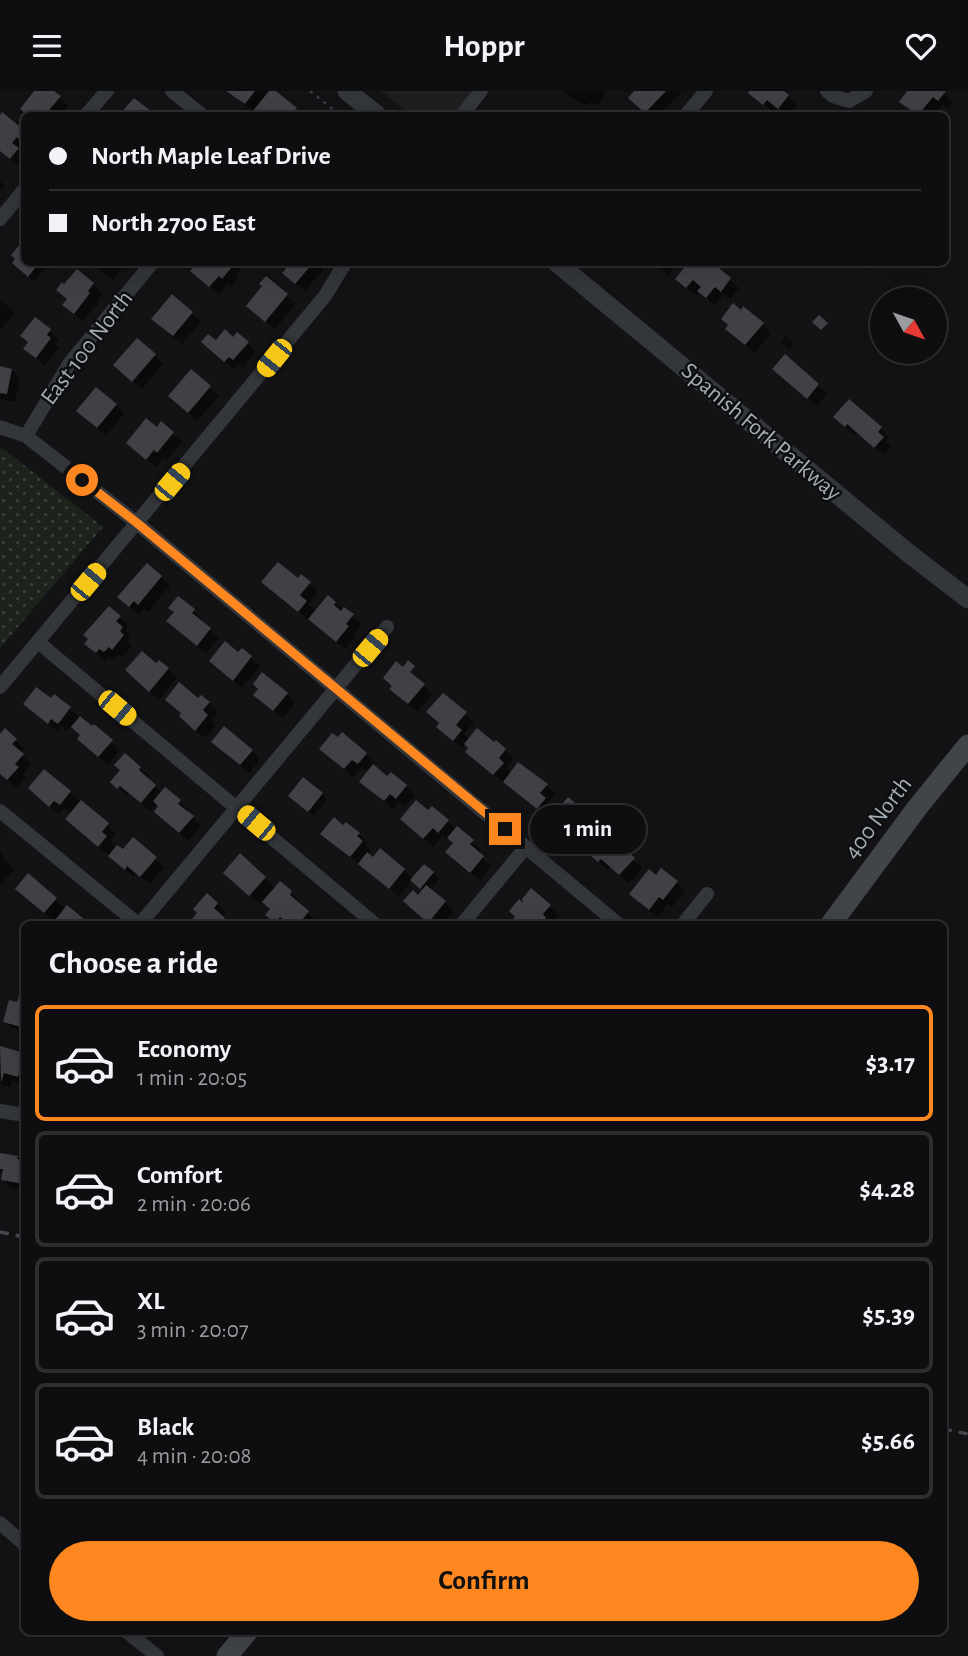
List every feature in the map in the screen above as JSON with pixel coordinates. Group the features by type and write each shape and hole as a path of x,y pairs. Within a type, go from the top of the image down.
{"main road":[{"name":"400 North","path":"833,921 968,745"},
{"name":"400 North","path":"847,921 968,763"},
{"path":"227,1656 245,1635"}],"street":[{"path":"89,112 107,91"},
{"path":"172,91 198,112"},
{"path":"347,91 373,112"},
{"path":"464,112 481,91"},
{"path":"688,112 706,91"},
{"path":"827,91 849,101 866,91"},
{"path":"0,219 21,194"},
{"name":"East 100 North","path":"26,436 64,371 150,266"},
{"path":"0,687 326,296 343,266"},
{"name":"Spanish Fork Parkway","path":"560,266 907,552 968,599"},
{"path":"0,427 26,436 137,523 614,921"},
{"path":"141,921 387,628"},
{"path":"38,642 371,921"},
{"path":"0,811 135,921"},
{"path":"465,921 526,847"},
{"path":"686,921 708,894"},
{"path":"0,1111 21,1114"},
{"path":"0,1524 21,1542"},
{"path":"131,1635 157,1656"}],"path":[{"path":"310,91 336,112"}],"shaded area":[{"path":"381,91 485,91 467,112 407,112"},
{"path":"0,448 103,527 0,648"}],"building":[{"path":"34,91 54,91 61,96 48,112 24,112 20,109"},
{"path":"226,91 255,91 245,104"},
{"path":"269,91 276,91 297,108 294,112 252,112"},
{"path":"634,91 666,91 646,112 628,98"},
{"path":"784,91 789,95 778,109 767,100 763,105 748,93"},
{"path":"907,91 946,91 938,101 933,97 920,112 914,112 899,102"},
{"path":"134,98 152,112 122,112"},
{"path":"2,112 21,128 21,141 17,137 12,143 19,148 10,159 0,151"},
{"path":"21,243 21,266 37,266 28,277 12,263 15,259 11,255"},
{"path":"194,266 231,268 222,279 219,276 209,287 190,271"},
{"path":"282,266 310,266 295,284 282,273 286,269"},
{"path":"686,266 716,266 731,278 721,292 715,287 706,298 697,291 701,287 693,280 686,288 675,279"},
{"path":"77,269 94,283 74,314 62,305 67,299 56,290"},
{"path":"266,276 288,294 265,322 246,306 262,286 259,284"},
{"path":"172,294 193,312 173,336 151,319"},
{"path":"733,303 741,310 743,306 764,323 745,345 725,329 728,325 721,319"},
{"path":"819,315 828,323 821,330 812,322"},
{"path":"35,317 51,329 47,335 51,338 36,358 23,349 28,342 20,336"},
{"path":"225,329 233,337 237,332 249,342 233,360 229,357 224,362 201,342 208,334 216,340"},
{"path":"137,338 156,354 132,382 113,365"},
{"path":"785,354 819,384 807,399 772,369"},
{"path":"0,366 12,369 7,394 0,393"},
{"path":"191,369 211,386 188,413 168,396"},
{"path":"96,387 117,404 97,428 76,411"},
{"path":"849,399 882,427 878,432 884,437 874,448 847,424 845,427 833,417"},
{"path":"146,418 157,427 161,421 174,432 157,453 154,450 146,460 126,443"},
{"path":"278,562 298,578 301,574 311,582 300,595 307,601 298,612 261,582"},
{"path":"147,563 162,576 138,605 134,601 129,607 117,597"},
{"path":"328,595 341,611 344,607 354,614 346,624 349,626 336,642 308,619"},
{"path":"178,596 195,609 192,613 211,628 197,646 166,621 174,612 168,608"},
{"path":"109,606 121,616 116,621 123,627 120,631 124,635 112,650 109,647 104,652 99,649 96,653 84,644 88,639 83,635"},
{"path":"225,641 238,652 242,648 252,656 233,681 209,661"},
{"path":"142,651 156,663 159,660 169,668 149,692 125,670"},
{"path":"408,660 415,666 410,672 425,684 408,704 389,689 392,686 383,678 396,661 403,667"},
{"path":"262,672 288,693 273,711 253,695 258,689 253,684"},
{"path":"179,682 198,698 201,695 210,702 203,710 208,715 195,731 179,716 181,713 165,700"},
{"path":"36,687 51,698 54,694 71,707 58,724 51,719 48,724 23,704"},
{"path":"443,693 467,712 456,725 462,730 453,741 436,727 439,723 426,712"},
{"path":"80,716 113,740 98,757 77,739 80,735 71,727"},
{"path":"224,726 253,750 240,765 211,742"},
{"path":"5,728 17,739 12,744 24,754 15,764 19,767 7,780 0,774 0,734"},
{"path":"477,728 506,749 499,758 504,763 493,775 465,752 468,748 464,744"},
{"path":"342,732 367,753 358,764 352,760 344,769 319,749 332,733 338,737"},
{"path":"125,753 156,785 141,803 120,786 117,789 110,782 120,770 114,765"},
{"path":"518,762 548,784 540,793 546,798 537,809 503,782"},
{"path":"373,764 387,776 391,772 407,785 396,799 390,794 384,801 359,782"},
{"path":"44,769 71,791 60,805 54,801 49,807 28,788"},
{"path":"303,777 323,793 308,812 288,796"},
{"path":"165,787 181,800 178,804 194,816 179,833 154,812 158,806 153,801"},
{"path":"568,797 591,817 581,829 587,834 578,845 561,832 564,828 551,817"},
{"path":"81,800 109,823 102,832 107,836 98,847 65,819"},
{"path":"416,800 428,810 432,806 449,820 438,833 433,828 423,839 400,819"},
{"path":"334,817 360,833 357,836 363,841 350,857 320,834"},
{"path":"457,826 474,840 470,844 484,856 470,873 445,852 453,843 447,838"},
{"path":"609,828 616,834 613,838 635,858 619,875 601,859 598,862 587,853"},
{"path":"133,837 157,857 140,877 127,866 125,870 108,856 117,845 123,849"},
{"path":"380,848 405,869 389,889 358,864 367,852 373,857"},
{"path":"240,853 266,877 249,896 223,873"},
{"path":"424,864 434,872 420,889 410,880"},
{"path":"661,868 678,881 663,900 659,897 649,910 629,894 649,869 656,875"},
{"path":"28,873 57,898 44,913 15,889"},
{"path":"280,881 292,891 290,895 309,911 301,921 285,921 280,917 272,921 265,915 270,909 262,902"},
{"path":"426,885 446,901 430,921 426,921 403,901 413,890 418,895"},
{"path":"531,888 551,905 543,914 546,918 544,921 511,921 515,917 509,911 519,899 523,903 522,899"},
{"path":"207,893 218,903 214,908 225,918 222,921 190,921 197,913 193,909"},
{"path":"67,905 86,921 54,921"},
{"path":"21,995 21,1027 3,1022 9,1000 17,1002"},
{"path":"0,1046 21,1052 18,1077 4,1073 1,1083"},
{"path":"0,1153 18,1156 17,1159 21,1160 21,1183 1,1180 3,1169 0,1169"}],"railway":[{"path":"0,1232 21,1236"},
{"path":"947,1430 968,1434"}],"route":[{"path":"82,480 505,829"}]}
